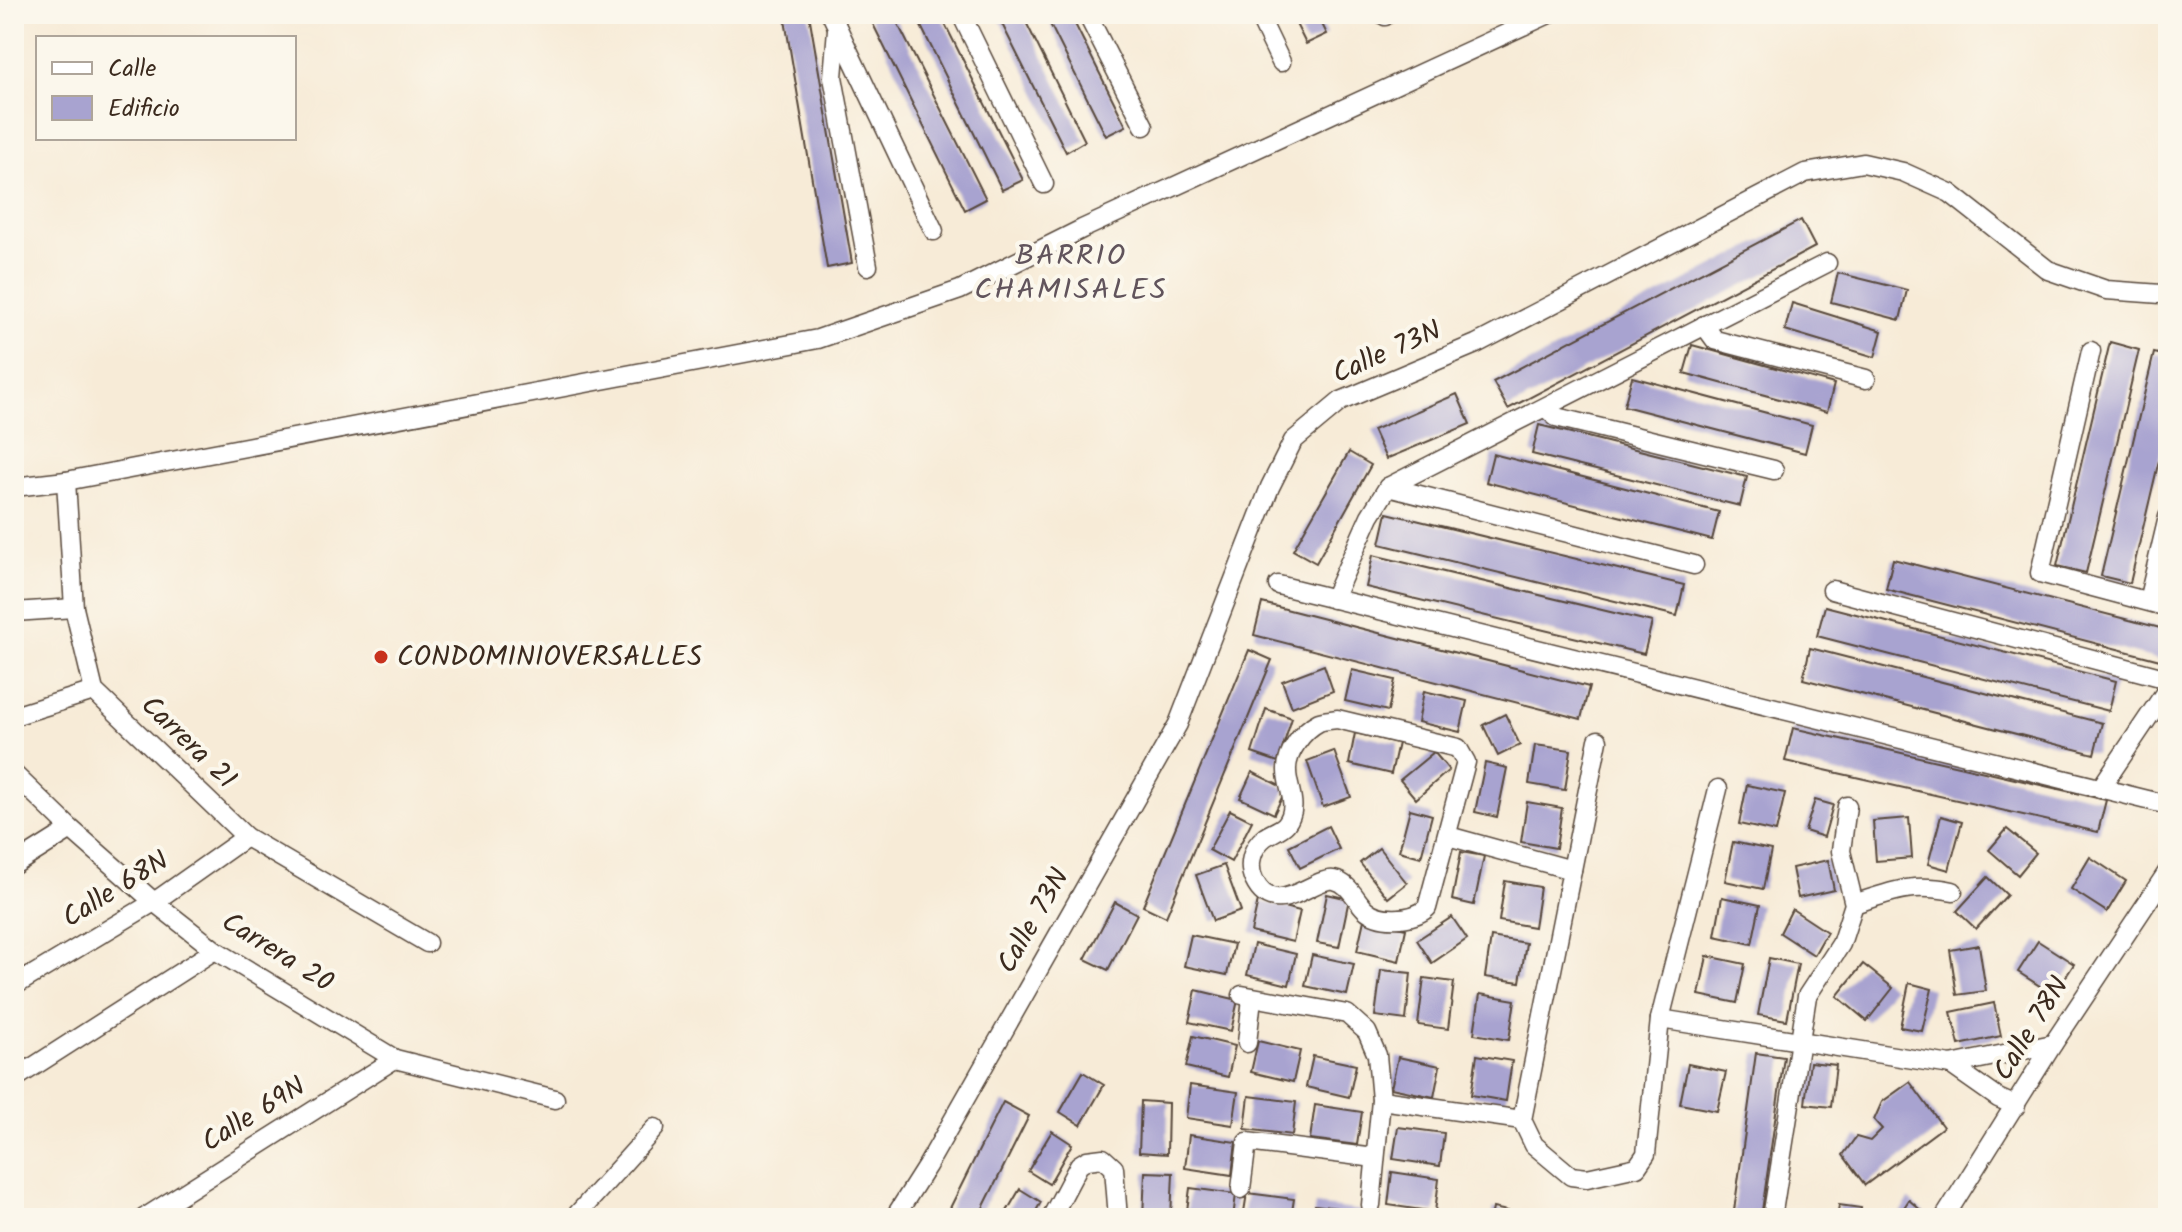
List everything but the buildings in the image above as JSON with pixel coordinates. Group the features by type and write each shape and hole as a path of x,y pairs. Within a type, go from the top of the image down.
{"street":[{"path":"961,14 1044,184"},
{"path":"1087,14 1144,126"},
{"path":"1258,14 1281,62"},
{"path":"14,487 66,481 818,339 960,290 1082,229 1549,14"},
{"path":"834,21 934,231"},
{"path":"834,21 833,77 868,266"},
{"name":"Calle 73N","path":"894,1218 927,1166 1178,724 1270,487 1293,441 1341,401 1476,344 1805,173 1863,163 1903,172 1950,193 2048,270 2106,290 2161,294 2168,291"},
{"path":"1333,599 1370,516 1388,487 1827,263"},
{"path":"1704,325 1715,340 1866,379"},
{"path":"2091,351 2040,573 2168,607"},
{"path":"1546,408 1556,417 1774,470"},
{"path":"14,716 94,691 74,608 66,481"},
{"path":"1388,487 1694,565"},
{"path":"2148,601 2168,517"},
{"path":"1278,585 2168,805"},
{"path":"1832,590 2168,679"},
{"path":"14,612 74,608"},
{"path":"2100,789 2168,688"},
{"name":"Carrera 21","path":"94,691 246,837 427,943"},
{"path":"1337,719 1458,748 1466,762 1448,836 1427,908 1417,916 1401,920 1367,912 1345,885 1337,880 1326,880 1297,895 1278,898 1262,892 1253,878 1250,858 1262,839 1286,824 1294,799 1286,773 1288,759 1302,736 1319,722 1337,719"},
{"path":"1598,740 1522,1120 1534,1145 1571,1176 1587,1178 1637,1167 1646,1154 1660,1019 1718,789"},
{"name":"Carrera 20","path":"14,774 154,902 215,950 395,1059 555,1099"},
{"path":"1772,1218 1807,996 1841,944 1854,904 1841,851 1847,806"},
{"path":"14,865 71,829"},
{"path":"1448,836 1572,870"},
{"name":"Calle 68N","path":"14,986 154,902 246,837"},
{"name":"Calle 78N","path":"1944,1218 2053,1044 2168,871"},
{"path":"1854,904 1906,887 1924,885 1953,891"},
{"path":"14,1079 215,950"},
{"path":"1247,1043 1247,997 1347,1014 1367,1032 1377,1055 1381,1100 1371,1205"},
{"path":"1660,1019 1951,1065 2053,1044"},
{"name":"Calle 69N","path":"144,1218 395,1059"},
{"path":"1951,1065 1998,1098 2016,1106"},
{"path":"1381,1100 1522,1120"},
{"path":"574,1218 655,1128"},
{"path":"1241,1189 1247,1142 1375,1158"},
{"path":"1051,1218 1079,1165 1087,1160 1103,1158 1114,1168 1118,1218"}],"place":[{"name":"CONDOMINIOVERSALLES","path":"381,657"}],"district":[{"name":"BARRIO CHAMISALES","path":"1071,274"}]}
